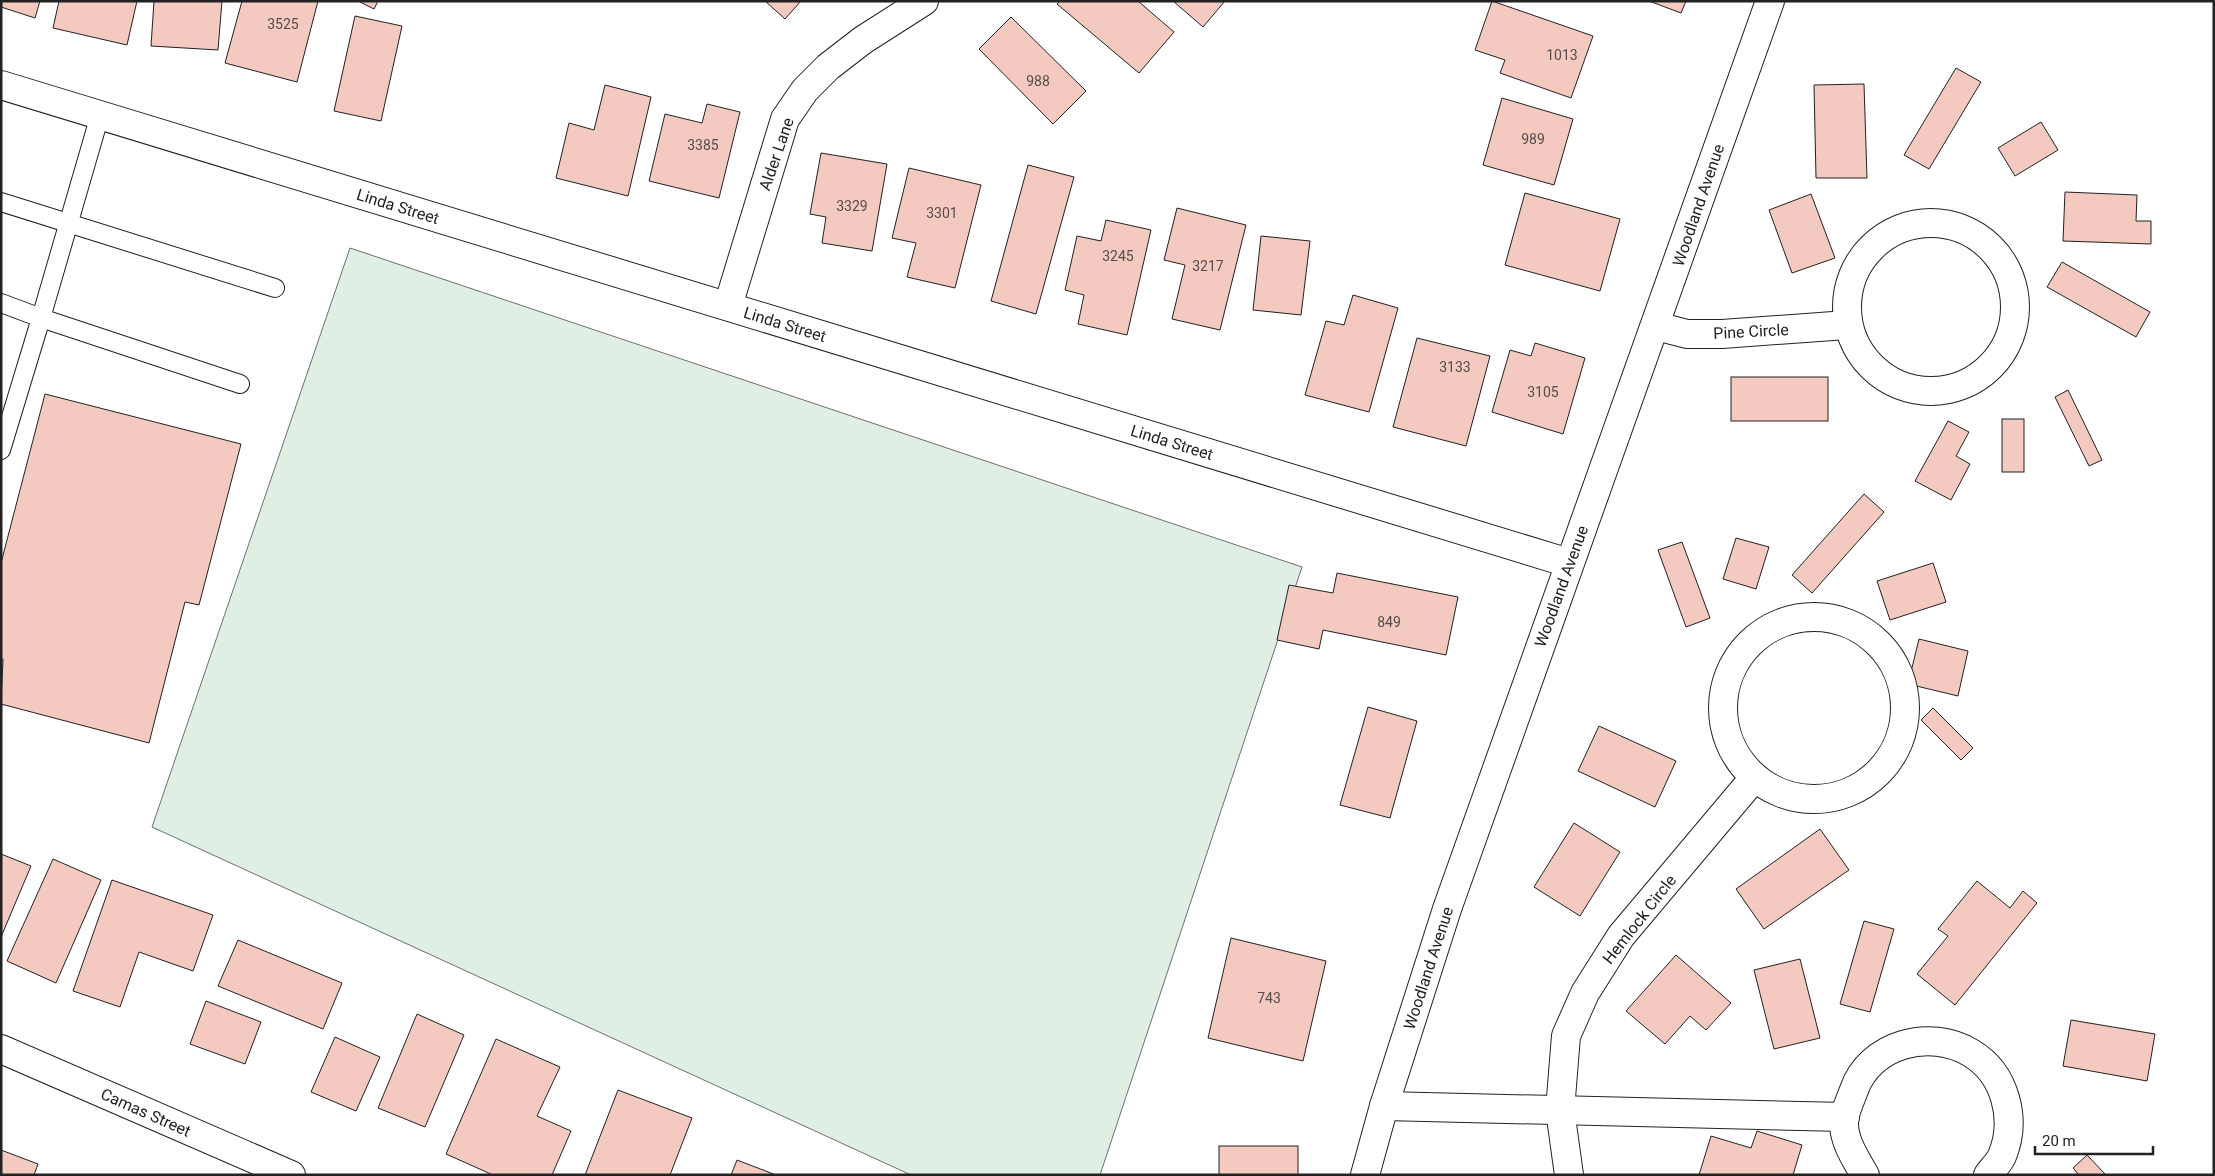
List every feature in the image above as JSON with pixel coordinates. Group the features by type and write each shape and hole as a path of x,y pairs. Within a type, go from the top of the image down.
{"street":[{"name":"Alder Lane","path":"728,306 785,119 805,90 828,67 863,40 924,1"},
{"name":"Woodland Avenue","path":"1365,1175 1384,1106 1447,909 1569,563 1656,326 1770,1"},
{"name":"Linda Street","path":"1,85 1569,563"},
{"path":"1936,222 1972,233 1988,244 2006,266 2015,293 2016,318 2011,336 2000,358 1980,376 1957,388 1934,392 1913,390 1882,376 1862,356 1847,324 1846,300 1850,280 1874,244 1900,228 1936,222"},
{"name":"Pine Circle","path":"1656,326 1687,334 1722,334 1847,324"},
{"path":"1837,618 1886,647 1906,689 1906,730 1882,773 1836,798 1785,796 1754,778 1734,754 1724,725 1723,693 1732,667 1750,642 1786,620 1837,618"},
{"name":"Hemlock Circle","path":"1569,1175 1560,1110 1566,1036 1585,993 1621,936 1754,778"},
{"path":"1865,1175 1848,1146 1845,1117 1859,1076 1876,1057 1904,1043 1941,1041 1971,1053 1993,1072 2007,1103 2009,1127 2001,1157 1988,1175"},
{"name":"Camas Street","path":"1,1049 291,1175"},
{"path":"1384,1106 1845,1117"}],"lane":[{"path":"1,450 100,115"},
{"path":"1,202 274,288"},
{"path":"1,303 240,384"}],"green space":[{"path":"350,248 1302,567 1100,1175 911,1175 152,827"}],"building":[{"path":"1,1 40,1 35,18 1,7"},
{"path":"59,1 137,1 127,45 53,28"},
{"path":"154,1 222,1 218,50 151,46"},
{"path":"242,1 318,1 297,82 225,63"},
{"path":"358,1 378,1 374,9"},
{"path":"765,1 801,1 785,19"},
{"path":"1060,1 1138,1 1174,32 1139,73 1057,4"},
{"path":"1173,1 1225,1 1203,27"},
{"path":"1492,1 1593,36 1571,98 1500,73 1505,60 1475,50"},
{"path":"1649,1 1686,1 1681,13"},
{"path":"355,16 402,26 381,121 334,111"},
{"path":"1011,17 1086,91 1053,124 979,49"},
{"path":"1956,68 1981,82 1929,169 1904,155"},
{"path":"1864,84 1867,178 1816,178 1814,85"},
{"path":"605,85 651,97 628,196 556,178 569,123 594,130"},
{"path":"1502,98 1573,119 1554,185 1483,165"},
{"path":"707,104 740,112 719,198 649,181 665,114 702,123"},
{"path":"2041,122 2058,150 2015,176 1998,148"},
{"path":"821,153 887,164 872,251 822,243 826,217 810,214"},
{"path":"1028,165 1074,177 1036,314 991,301"},
{"path":"909,168 981,185 955,288 907,277 916,243 892,238"},
{"path":"2065,192 2137,195 2136,221 2151,221 2151,244 2063,241"},
{"path":"1525,193 1620,219 1600,291 1505,265"},
{"path":"1811,194 1835,258 1792,273 1769,210"},
{"path":"1177,208 1246,225 1220,330 1172,319 1185,265 1164,260"},
{"path":"1106,220 1151,230 1127,335 1078,324 1084,295 1065,290 1077,236 1101,241"},
{"path":"1261,236 1310,241 1301,315 1253,310"},
{"path":"2062,262 2150,312 2136,337 2047,287"},
{"path":"1353,295 1398,308 1369,412 1305,395 1326,321 1344,325"},
{"path":"1417,338 1490,356 1466,446 1393,427"},
{"path":"1535,343 1585,358 1563,434 1492,412 1510,350 1531,356"},
{"path":"1731,377 1828,377 1828,421 1731,421"},
{"path":"2068,390 2102,460 2089,466 2055,397"},
{"path":"45,394 241,444 199,605 185,602 149,743 1,704 3,659 1,659 1,563"},
{"path":"2002,419 2024,419 2024,472 2002,472"},
{"path":"1948,421 1969,432 1956,456 1970,464 1951,500 1915,481"},
{"path":"1864,494 1884,512 1812,593 1792,575"},
{"path":"1736,538 1769,547 1756,589 1723,579"},
{"path":"1682,542 1710,618 1686,627 1658,550"},
{"path":"1933,563 1946,602 1890,620 1877,581"},
{"path":"1337,573 1458,597 1446,655 1323,630 1319,649 1277,640 1289,585 1333,593"},
{"path":"1919,639 1968,651 1958,696 1908,684"},
{"path":"1368,707 1417,721 1390,818 1340,805"},
{"path":"1933,708 1973,748 1961,760 1921,720"},
{"path":"1599,726 1676,761 1655,807 1578,771"},
{"path":"1574,823 1620,852 1580,916 1534,887"},
{"path":"1820,829 1849,870 1764,929 1736,889"},
{"path":"1,854 31,866 1,937"},
{"path":"53,859 101,880 56,983 7,961"},
{"path":"112,880 213,915 193,971 139,952 120,1007 73,991"},
{"path":"1977,881 2010,908 2023,891 2037,903 1955,1005 1917,974 1948,936 1938,929"},
{"path":"1864,921 1894,929 1870,1012 1840,1004"},
{"path":"1231,938 1326,961 1303,1061 1208,1038"},
{"path":"238,940 342,983 323,1029 218,986"},
{"path":"1676,955 1731,1003 1706,1030 1690,1016 1665,1044 1626,1011"},
{"path":"1800,959 1820,1038 1774,1049 1754,970"},
{"path":"206,1001 261,1022 245,1064 190,1044"},
{"path":"417,1014 464,1035 425,1127 378,1108"},
{"path":"2071,1020 2155,1034 2147,1081 2063,1066"},
{"path":"335,1037 380,1057 356,1111 311,1092"},
{"path":"496,1039 560,1067 537,1116 571,1131 552,1175 493,1175 446,1154"},
{"path":"618,1090 692,1118 670,1175 585,1175"},
{"path":"1757,1131 1802,1145 1793,1175 1699,1175 1711,1136 1751,1148"},
{"path":"1219,1146 1298,1146 1298,1175 1219,1175"},
{"path":"1,1150 38,1164 34,1175 1,1175"},
{"path":"2087,1155 2106,1175 2079,1175 2073,1168"},
{"path":"737,1160 776,1175 731,1175"}]}
